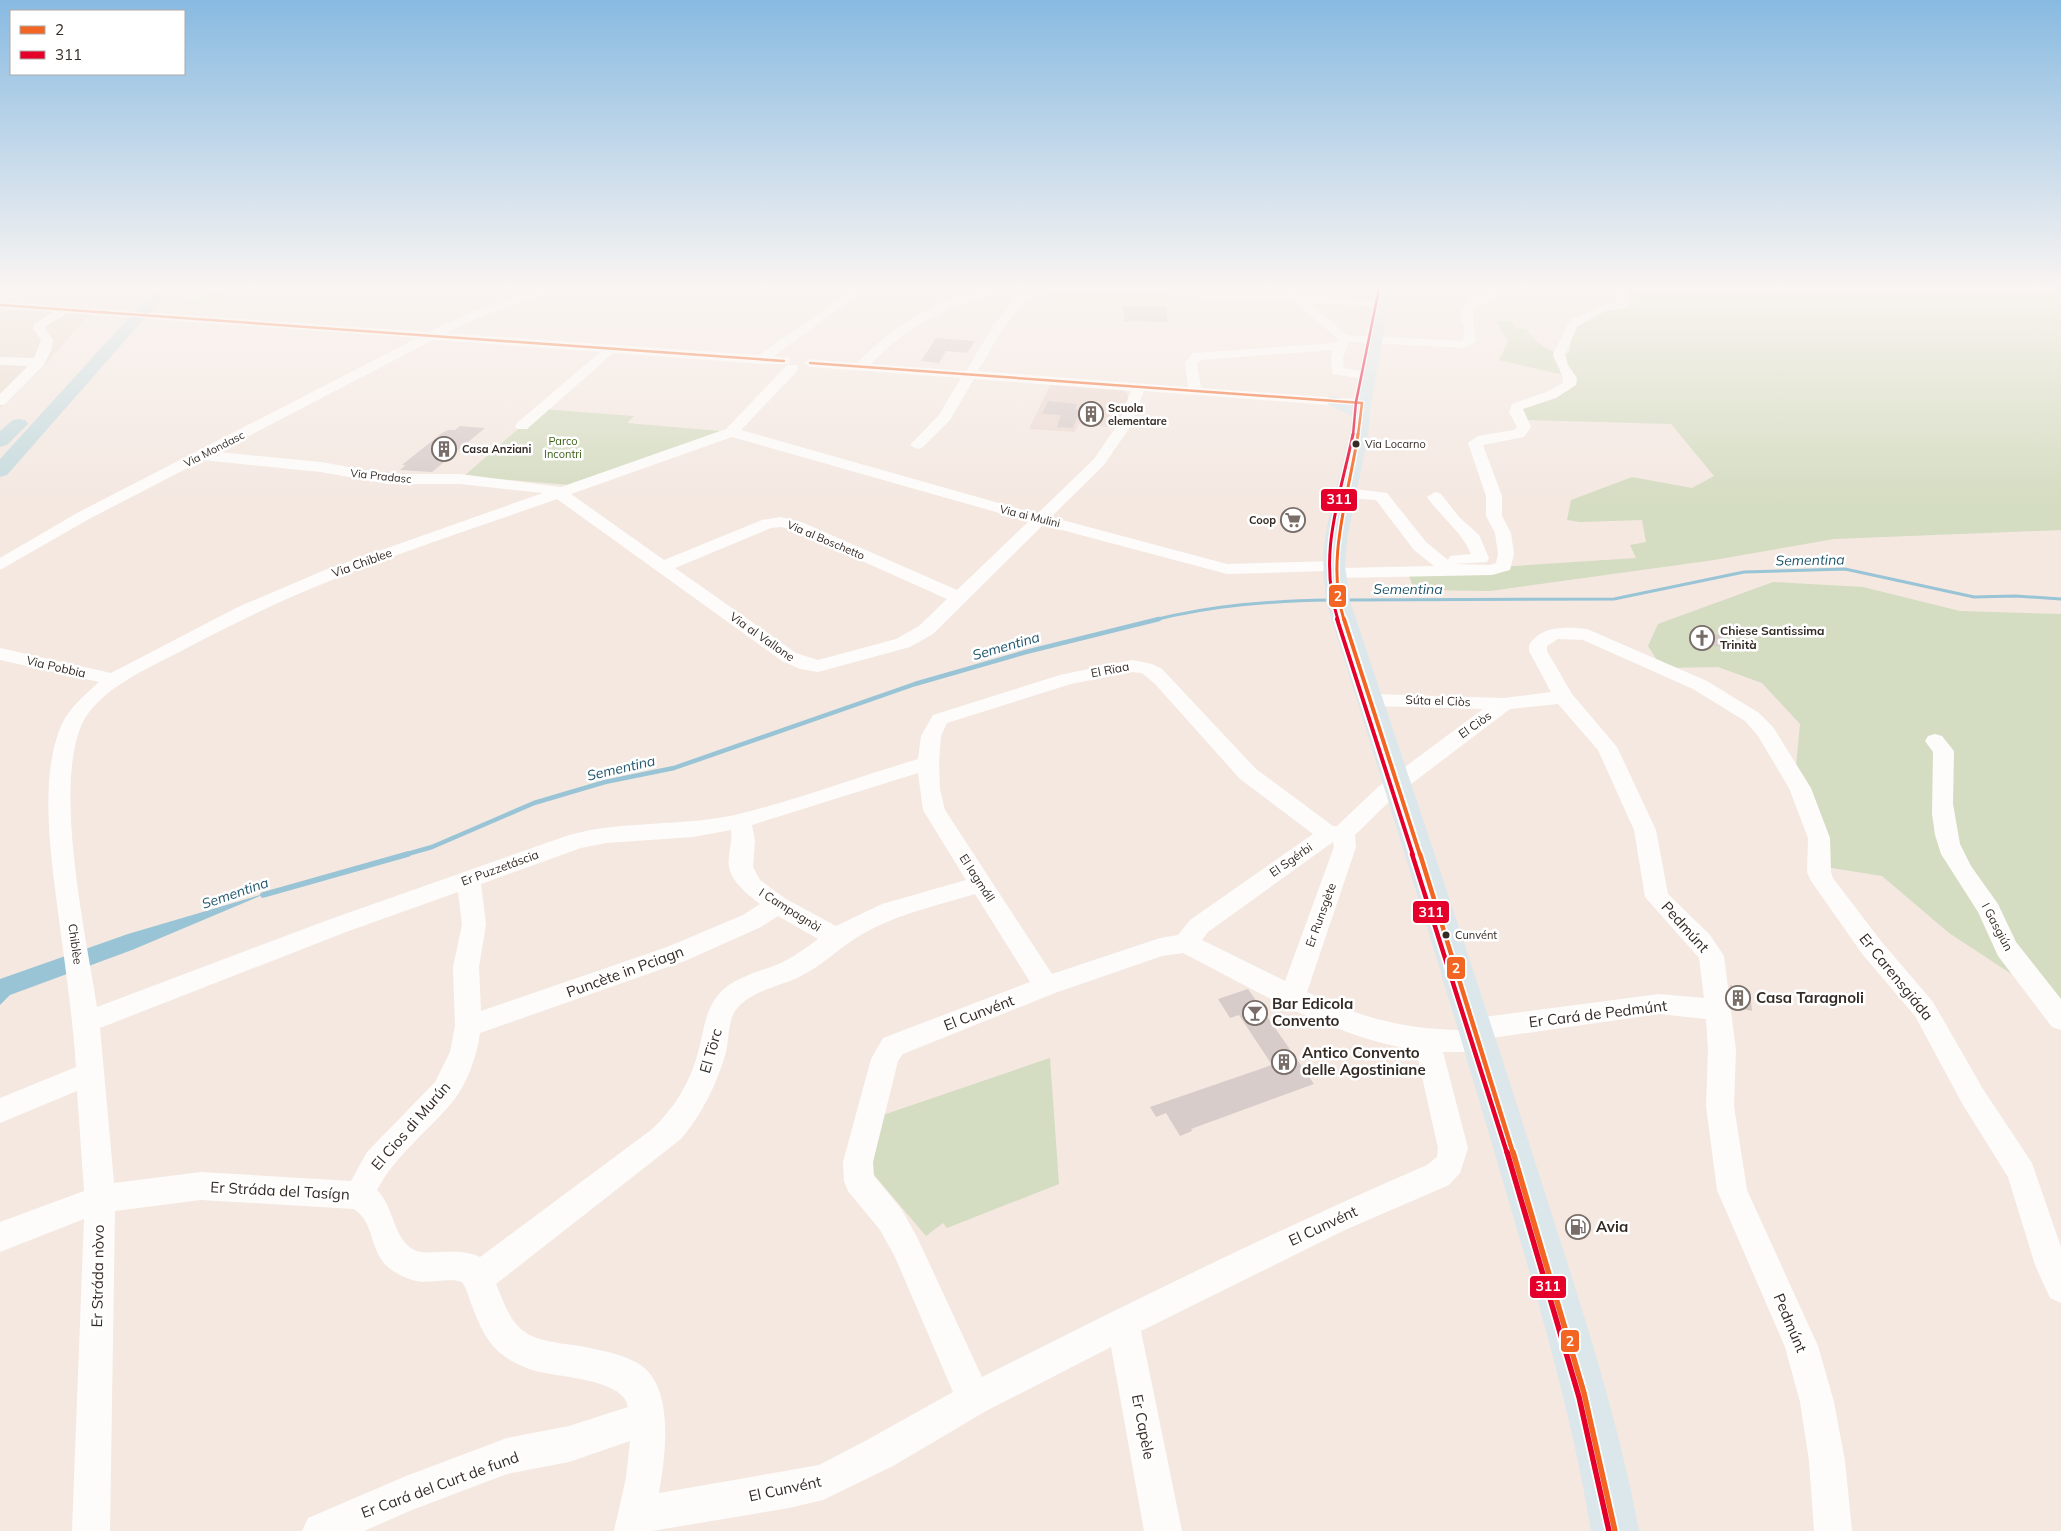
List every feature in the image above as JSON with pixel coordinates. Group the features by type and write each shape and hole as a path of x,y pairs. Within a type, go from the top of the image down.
{"highway":[{"path":"0,443 79,360"},
{"path":"0,471 100,360"}],"main road":[{"path":"1372,360 1361,408 1359,436 1336,539 1335,573 1344,620 1372,700 1478,1035 1574,1352 1603,1462 1615,1531"},
{"path":"1335,401 1361,408"}],"street":[{"name":"Via Mondasc","path":"0,565 83,516 384,360"},
{"path":"522,426 597,360"},
{"path":"763,360 788,365 796,360"},
{"path":"809,360 810,363 860,367 1335,401"},
{"path":"860,367 867,360"},
{"path":"916,445 945,417 980,360"},
{"path":"1193,360 1191,363 1195,391"},
{"path":"1337,360 1338,372 1369,376"},
{"path":"1347,493 1381,496 1412,537 1445,566 1495,570 1503,567 1506,562 1502,533 1494,516 1494,496 1474,444 1483,439 1519,434 1524,428 1516,412 1517,408 1569,385 1570,378 1561,360"},
{"path":"0,361 18,363 39,362"},
{"path":"0,401 39,362"},
{"name":"Via Chiblee","path":"64,866 60,805 62,767 66,741 72,724 80,712 113,679 215,625 289,591 731,432 788,365"},
{"name":"Via al Vallone","path":"559,493 789,657 810,666 837,662 914,638 926,630 1108,451 1127,420 1139,387"},
{"name":"Via ai Mulini","path":"731,432 1040,519 1227,569 1335,573 1445,566"},
{"name":"Via Pradasc","path":"202,455 312,466 388,479 460,479 545,488 559,493"},
{"path":"1435,497 1453,520 1473,538 1481,558 1445,566"},
{"name":"Via al Boschetto","path":"663,567 761,526 781,522 798,526 958,598"},
{"name":"Pedmúnt","path":"1710,691 1596,638 1578,633 1563,633 1545,638 1538,647 1563,697 1607,747 1627,788 1646,830 1657,897 1696,936 1711,956 1719,1010 1722,1050 1720,1106 1732,1190 1801,1346 1816,1402 1825,1453 1833,1531"},
{"name":"Via Pobbia","path":"0,654 113,679"},
{"name":"El Rïaa","path":"927,763 934,726 940,719 1067,679 1132,666 1142,666 1152,670 1162,680 1248,774 1335,834"},
{"name":"Er Carensgiáda","path":"1710,691 1757,722 1795,777 1819,838 1819,866 1823,881 1872,948 1924,1009 1973,1097 2013,1158 2021,1172 2051,1265 2061,1287"},
{"name":"El Ciòs","path":"1398,783 1441,748 1504,704 1512,701 1563,697"},
{"name":"Súta el Ciòs","path":"1372,700 1504,704"},
{"name":"I Gasgiún","path":"1934,741 1944,751 1941,799 1946,834 1954,854 1972,886 1987,907 1998,934 2008,951 2045,996 2061,1019"},
{"name":"Er Puzzetáscia","path":"86,1022 337,926 468,879 594,837 693,829 740,821 927,763"},
{"name":"El Iagmáll","path":"927,763 928,784 934,810 1046,986"},
{"name":"El Sgérbi","path":"1186,943 1192,934 1207,921 1335,834 1398,783"},
{"name":"I Campagnòi","path":"740,821 744,841 740,863 744,874 752,886 777,905 837,938"},
{"name":"Er Runsgète","path":"1292,996 1345,846 1335,834"},
{"name":"Chiblèe","path":"64,866 86,1022"},
{"name":"El Cios di Murún","path":"359,1195 377,1161 445,1090 464,1053 468,1026 466,967 474,925 468,879"},
{"name":"El Törc","path":"478,1278 677,1124 692,1101 702,1080 722,1010 729,1001 755,984 792,968 837,938 874,917 981,884"},
{"name":"Puncète in Pciagn","path":"468,1026 676,954 752,921 777,905"},
{"path":"1186,943 1292,996 1348,1021 1408,1038 1427,1040 1478,1035"},
{"name":"El Cunvént","path":"974,1399 906,1247 891,1220 859,1181 858,1162 885,1059 893,1046 1046,986 1160,947 1186,943"},
{"name":"Er Cará de Pedmúnt","path":"1478,1035 1659,1004 1719,1010"},
{"name":"Er Stráda nòvo","path":"86,1022 100,1199 91,1531"},
{"name":"El Cunvént","path":"635,1523 823,1482 880,1453 974,1399 1123,1323 1334,1220 1446,1169 1453,1158 1453,1148 1427,1040"},
{"path":"0,1111 90,1074"},
{"name":"Er Stráda del Tasígn","path":"0,1236 100,1199 201,1186 359,1195 373,1204 389,1246 406,1263 422,1267 460,1266 472,1271 478,1278"},
{"path":"478,1278 494,1321 511,1342 538,1356 607,1369 623,1374 639,1388 647,1418 645,1464 635,1523"},
{"name":"Er Capèle","path":"1123,1323 1163,1531"},
{"name":"Er Cará del Curt de fund","path":"321,1531 406,1494 507,1456 569,1444 647,1418"}],"shaded area":[{"path":"0,360 49,360 43,367 0,407"},
{"path":"1051,383 1123,390 1127,393 1129,400 1118,428 1079,424 1075,432 1029,429"}],"green space":[{"path":"1501,360 2061,360 2061,530 1834,539 1714,560 1490,591 1414,590 1408,573 1636,558 1630,545 1646,542 1642,520 1580,522 1567,520 1571,500 1632,477 1692,488 1714,476 1671,424 1524,420 1521,407 1545,400 1572,377"},
{"name":"Parco Incontri","path":"541,409 634,416 627,423 721,431 570,485 464,476"},
{"path":"1773,582 1863,587 1960,611 2061,614 2061,1019 2045,996 1949,933 1882,876 1819,866 1795,777 1800,724 1762,683 1718,667 1662,668 1648,646 1658,624"},
{"path":"1050,1058 1059,1184 947,1228 943,1223 926,1236 870,1170 883,1115"}],"water":[{"path":"267,893 132,950 10,995 0,1005 0,979 128,934"}],"building":[{"path":"921,360 940,360 939,363"},
{"name":"Scuola elementare","path":"1048,401 1077,404 1075,409 1080,410 1073,428 1057,427 1061,415 1042,414"},
{"name":"Casa Anziani","path":"460,426 485,428 432,472 400,470 406,465 402,465 442,433 448,430 455,430"},
{"name":"Chiese Santissima Trinità","path":"1689,633 1721,635 1729,647 1696,645"},
{"name":"Casa Taragnoli","path":"1730,985 1750,991 1752,1011 1732,1006"},
{"name":"Antico Convento delle Agostiniane","path":"1248,989 1314,1084 1191,1129 1192,1131 1180,1136 1166,1113 1156,1117 1150,1107 1272,1065 1239,1015 1230,1018 1218,999"}],"waterway":[{"name":"Sementina","path":"1346,600 1614,599 1744,572 1845,569 1974,597 2015,596 2061,599"},
{"name":"Sementina","path":"1154,620 1242,605 1286,601 1331,600"},
{"name":"Sementina","path":"404,855 432,847 534,803 605,782 674,768 915,684 1026,652 1159,619"},
{"name":"Sementina","path":"263,895 408,854"}],"transit line":[{"name":"2","path":"776,360 784,361"},
{"name":"311","path":"1364,360 1356,402 1353,435 1330,538 1328,566 1332,602 1493,1106 1555,1309 1590,1442 1609,1531"},
{"name":"2","path":"810,363 1362,403"},
{"name":"2","path":"1362,403 1337,555 1338,601 1452,955 1559,1303 1596,1439 1615,1531"}],"place":[{"name":"Scuola elementare","path":"1091,414"},
{"name":"Via Locarno","path":"1356,444"},
{"name":"Casa Anziani","path":"444,449"},
{"name":"Coop","path":"1293,520"},
{"name":"Chiese Santissima Trinità","path":"1702,638"},
{"name":"Cunvént","path":"1446,935"},
{"name":"Casa Taragnoli","path":"1738,998"},
{"name":"Bar Edicola Convento","path":"1255,1013"},
{"name":"Antico Convento delle Agostiniane","path":"1284,1062"},
{"name":"Avia","path":"1578,1227"}]}
